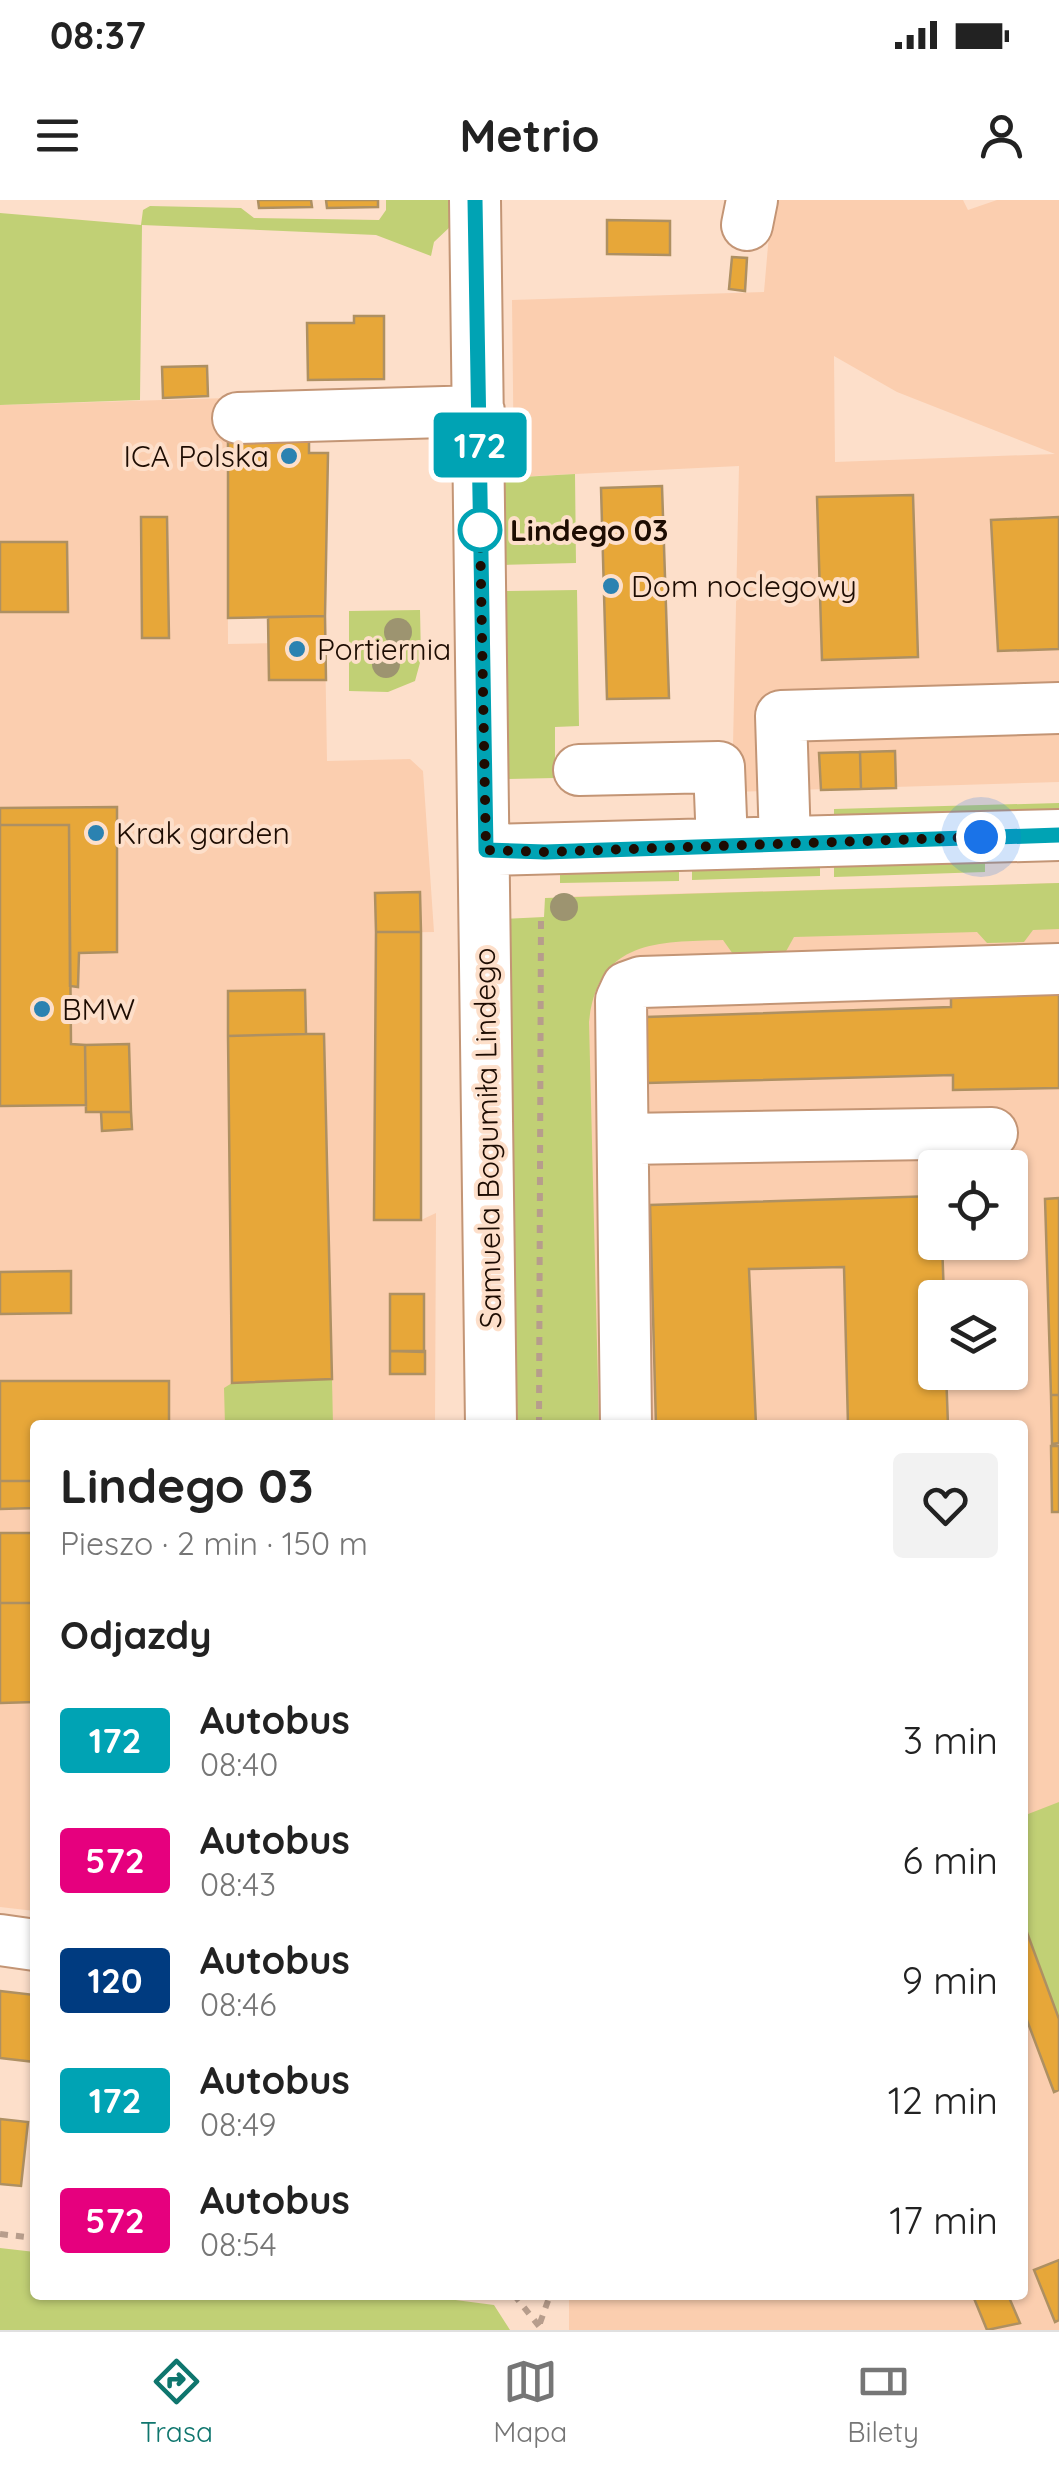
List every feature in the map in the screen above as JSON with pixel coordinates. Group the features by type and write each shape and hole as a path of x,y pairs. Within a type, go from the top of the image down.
{"street":[{"name":"Samuela Bogumiła Lindego","path":"475,200 491,432 486,850 491,1420"},
{"path":"238,418 491,432"},
{"path":"786,842 782,716 1059,708"},
{"path":"578,770 719,767 722,844"},
{"path":"486,850 545,852 1059,835"},
{"path":"626,1420 621,1000 627,987 642,982 1059,969"},
{"path":"624,1139 992,1133"},
{"path":"0,1940 30,1944"}],"path":[{"path":"539,1420 540,913"},
{"path":"0,2234 30,2237"},
{"path":"518,2300 541,2326"},
{"path":"541,2326 549,2300"}],"shaded area":[{"path":"772,200 963,200 968,210 997,200 1059,200 1059,782 732,792 739,466 514,477 512,300 764,292","holes":["834,356 897,392 1055,454 835,462"]},
{"path":"227,398 228,644 325,642 327,761 410,759 423,771 434,932 376,933 374,1219 421,1220 436,1213 435,1420 30,1420 30,1910 0,1907 0,405"},
{"path":"1059,883 1059,2330 569,2330 569,2300 1028,2300 1028,1420 560,1420 554,897"}],"green space":[{"path":"386,200 450,200 452,225 434,242 431,256 376,235 142,225 140,400 0,405 0,213 141,225 143,210 150,206 241,208 254,218 379,220 386,210"},
{"path":"575,474 576,563 503,565 504,478"},
{"path":"577,590 579,726 555,727 555,778 506,779 503,591"},
{"path":"420,610 421,659 415,681 388,692 349,691 349,611"},
{"path":"1059,803 1059,816 834,821 834,809"},
{"path":"985,862 985,872 834,877 834,866"},
{"path":"820,867 820,876 692,880 692,870"},
{"path":"679,870 679,881 560,883 560,873"},
{"path":"1059,883 1059,929 1033,930 1024,942 987,943 977,932 794,937 784,955 735,957 723,940 675,942 634,951 604,975 589,1022 599,1420 507,1420 503,919 544,917 545,898"},
{"path":"332,1379 333,1420 225,1420 224,1388 232,1383"},
{"path":"1059,1802 1059,2019 1028,1933 1028,1814"},
{"path":"0,2248 30,2251 30,2300 456,2300 494,2305 510,2330 0,2330"}],"building":[{"path":"258,200 311,200 312,207 259,208"},
{"path":"326,200 378,200 378,207 327,208"},
{"path":"607,220 670,221 670,255 607,254"},
{"path":"732,257 747,258 745,291 729,289"},
{"path":"354,316 384,316 384,379 308,380 307,323 354,323"},
{"path":"207,366 208,396 163,398 162,367"},
{"path":"228,433 309,433 309,453 328,453 325,616 228,618"},
{"path":"662,486 669,698 607,699 601,488"},
{"path":"913,495 918,657 822,660 817,497"},
{"path":"141,517 167,517 169,638 142,638"},
{"path":"1059,517 1059,649 998,651 991,520"},
{"path":"0,542 67,542 68,612 0,612"},
{"name":"Portiernia","path":"325,616 326,680 269,680 268,617"},
{"path":"895,751 896,788 861,789 860,752"},
{"path":"860,752 861,789 821,790 819,753"},
{"path":"117,807 117,952 79,953 78,987 70,986 69,825 0,825 0,808"},
{"path":"0,825 69,825 71,1044 85,1045 86,1105 0,1106"},
{"path":"420,892 421,932 376,932 375,893"},
{"path":"376,932 421,932 421,1220 374,1220"},
{"path":"1059,989 1059,1088 953,1090 953,1075 647,1083 646,1017 951,1007 951,991"},
{"path":"305,990 306,1034 228,1036 228,991"},
{"path":"324,1034 332,1379 232,1383 228,1036"},
{"path":"129,1044 131,1112 86,1112 85,1045"},
{"path":"101,1112 131,1112 132,1129 102,1131"},
{"path":"918,1197 918,1260 943,1260 943,1280 918,1280 918,1390 947,1390 948,1420 848,1420 844,1267 749,1269 756,1420 656,1420 650,1205"},
{"path":"1059,1198 1059,1395 1051,1395 1045,1199"},
{"path":"71,1271 71,1313 0,1314 0,1272"},
{"path":"390,1294 424,1294 424,1352 390,1351"},
{"path":"390,1351 425,1351 425,1374 390,1374"},
{"path":"0,1381 169,1381 169,1420 30,1420 30,1481 0,1481"},
{"path":"1051,1395 1059,1395 1059,1443 1052,1444"},
{"path":"1051,1446 1059,1446 1059,1512 1052,1512"},
{"path":"0,1481 30,1481 30,1508 0,1509"},
{"path":"0,1533 30,1533 30,1603 0,1603"},
{"path":"0,1603 30,1603 30,1702 0,1703"},
{"path":"1028,1935 1059,2019 1059,2090 1054,2092 1028,2023"},
{"path":"0,1991 30,1994 30,2061 0,2058"},
{"path":"0,2119 28,2122 21,2186 0,2184"},
{"path":"1059,2260 1059,2320 1055,2322 1034,2270"},
{"path":"975,2300 1010,2300 1020,2323 987,2330"}],"bus line":[{"name":"172","path":"475,200 486,850 545,852 1059,835"}],"place":[{"name":"ICA Polska","path":"289,456"},
{"name":"Lindego 03","path":"480,530"},
{"name":"Dom noclegowy","path":"611,586"},
{"name":"Portiernia","path":"297,649"},
{"name":"Krak garden","path":"96,833"},
{"name":"BMW","path":"42,1009"}],"route":[{"path":"480,530 486,850 545,852 981,837"}]}
